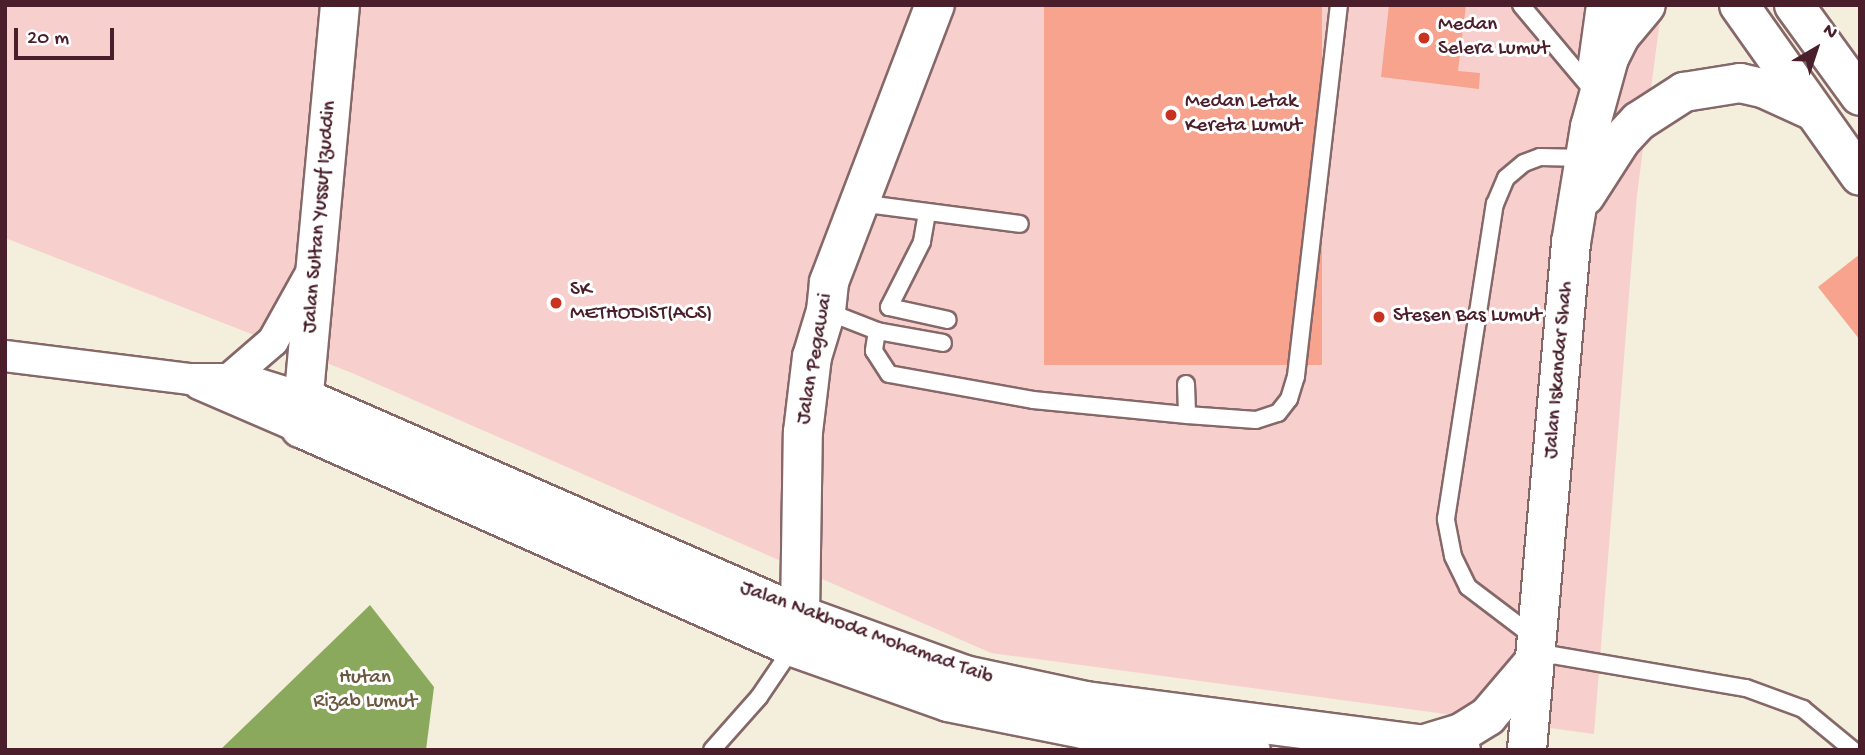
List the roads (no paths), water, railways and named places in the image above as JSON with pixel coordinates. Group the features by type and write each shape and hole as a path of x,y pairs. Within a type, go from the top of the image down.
{"street":[{"name":"Jalan Sultan Yussuf Izuddin","path":"302,413 340,5"},
{"name":"Jalan Pegawai","path":"797,631 803,432 812,356 827,311 829,282 934,5"},
{"path":"1590,126 1606,5"},
{"name":"Jalan Iskandar Shah","path":"1527,750 1577,211 1590,126 1609,58 1619,36 1646,5"},
{"path":"1739,5 1860,176"},
{"path":"1794,5 1860,96"},
{"path":"1577,211 1621,139 1639,121 1685,92 1740,83 1765,89 1813,111"},
{"path":"229,379 272,341 317,261"},
{"path":"5,356 189,379 229,379 272,384 302,413"},
{"path":"189,379 302,413"},
{"name":"Jalan Nakhoda Mohamad Taib","path":"302,413 797,631 948,702 1083,729 1251,750"},
{"name":"Jalan Nakhoda Mohamad Taib","path":"797,631 1004,685 1086,701 1461,750"},
{"path":"1423,745 1461,733 1488,716 1535,651"}],"lane":[{"path":"877,331 874,351 889,374 1033,400 1256,420 1278,412 1289,399 1296,376 1339,5"},
{"path":"1521,5 1590,126 1541,156 1524,163 1506,178 1495,204 1447,519 1453,556 1468,587 1535,651 1746,688 1803,709 1853,750"},
{"path":"859,202 1020,224"},
{"path":"927,213 922,242 889,307 948,320"},
{"path":"827,311 877,331 943,343"},
{"path":"1186,384 1187,415"},
{"path":"712,750 759,697 797,631"}],"place":[{"name":"Medan Selera Lumut","path":"1424,38"},
{"name":"Medan Letak Kereta Lumut","path":"1171,115"},
{"name":"SK METHODIST(ACS)","path":"556,303"},
{"name":"Stesen Bas Lumut","path":"1379,317"}],"park label":[{"name":"Hutan Rizab Lumut","path":"365,691"}]}
